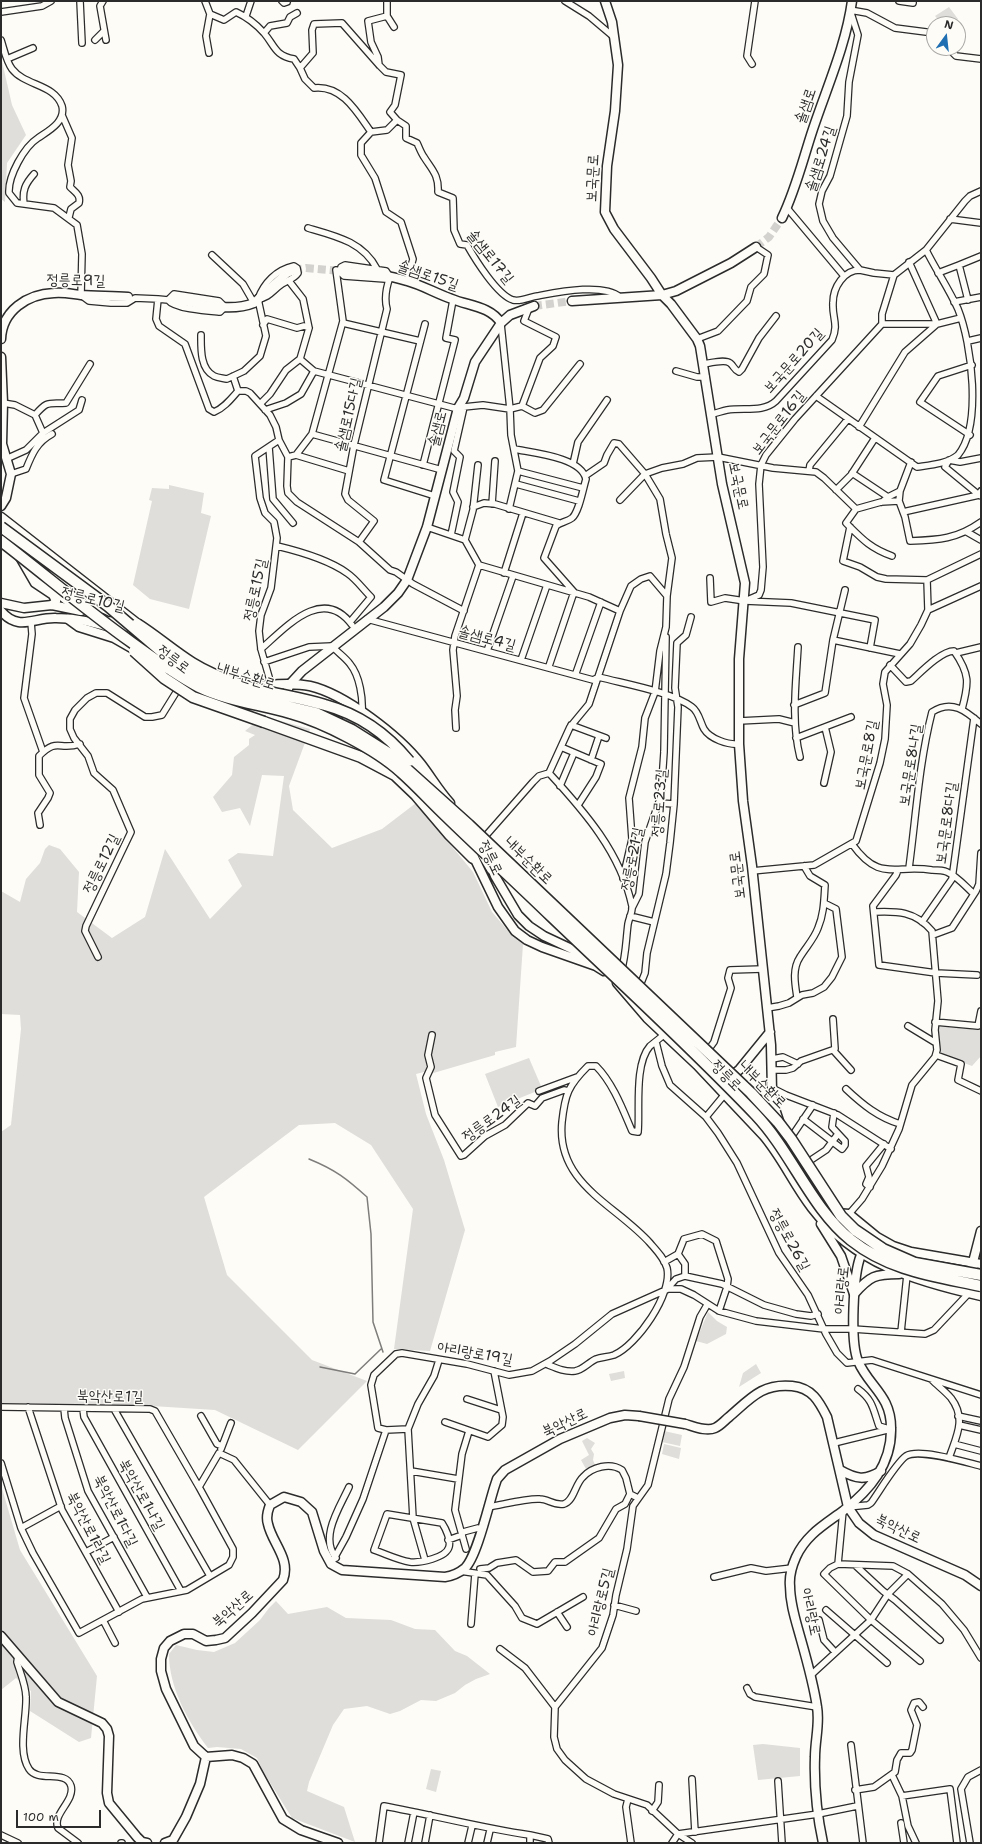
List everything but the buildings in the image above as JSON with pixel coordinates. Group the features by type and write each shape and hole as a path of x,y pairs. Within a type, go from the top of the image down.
{"highway":[{"name":"내부순환로","path":"1,527 108,606 164,654 192,674 245,696 316,713 352,730 390,754 469,825 751,1093 778,1122 791,1139 841,1216 855,1230 883,1249 914,1263 981,1275"},
{"name":"내부순환로","path":"7,542 36,568 164,667 192,683 236,700 293,714 314,721 364,746 399,769 448,818 610,971 756,1115 780,1143 822,1209 850,1239 871,1254 898,1267 926,1275 981,1286"},
{"path":"1,549 36,568"},
{"path":"108,606 206,671 251,688 326,705 358,719 388,739 438,793 468,833 492,869"},
{"path":"105,622 164,678 186,694 201,701 264,722 361,758 396,775 416,795 450,835 473,858"}],"main road":[{"name":"보국문로","path":"605,1 616,38 618,82 607,166 606,212 614,229 649,274 662,295 671,304 700,346 706,376 722,484 744,578 745,601 739,659 739,744 743,801 770,1032 773,1070 772,1146"},
{"name":"솔샘로","path":"782,218 799,177 812,130 838,55 852,1"},
{"path":"572,301 662,295 682,288 731,263 756,247"},
{"path":"171,300 225,307 239,307 256,301 287,273 294,270"},
{"name":"솔샘로15길","path":"339,271 390,277 407,281 453,300 490,311 501,323"},
{"name":"정릉로9길","path":"1,340 4,323 11,312 28,298 52,293 132,298"},
{"name":"솔샘로","path":"285,696 290,684 353,625 367,619 389,602 407,580 427,527 442,470 475,362 501,323 510,315 532,307"},
{"path":"1,357 3,403 2,444 11,474 6,498 1,506"},
{"name":"정릉로","path":"1,517 169,650 203,673 231,684 253,686 290,684 309,686 321,689 350,704 409,750 446,798 485,844 499,865 504,892"},
{"name":"정릉로","path":"1,534 7,542 105,622 119,631 160,669 182,684 208,698 236,705 246,705 285,696 305,697 328,704 353,721 389,751 418,791 460,833 466,841 473,858 498,906 515,931 527,940 542,947 600,968 637,992 705,1054 782,1130 835,1213"},
{"path":"7,542 20,557 35,582 53,595 79,610"},
{"path":"7,542 33,567 42,580 79,610"},
{"path":"52,605 56,600 53,595"},
{"name":"정릉로10길","path":"52,605 79,610 105,622 134,622 119,631 96,622 68,619 55,618 23,623 14,621 7,617 2,608 24,608 52,605"},
{"path":"68,619 79,628 119,640 145,656"},
{"name":"정릉로","path":"485,844 492,869 518,915 529,926 544,936 602,963 618,979 629,999 724,1094 772,1146 811,1207 823,1222 861,1254 884,1266 905,1275 975,1294"},
{"path":"618,979 710,1075 714,1076 718,1073 715,1065"},
{"path":"729,1077 739,1070 770,1032"},
{"path":"724,1094 726,1084 729,1082 736,1085"},
{"path":"773,1103 782,1130"},
{"path":"811,1207 830,1223 837,1218 835,1213 848,1214 877,1237 893,1246 911,1252 977,1263"},
{"path":"811,1207 841,1256 854,1294 866,1281 880,1274 905,1275"},
{"path":"975,1294 981,1231"},
{"name":"아리랑로","path":"823,1843 818,1814 815,1756 817,1707 790,1596 790,1580 792,1568 800,1549 809,1536 845,1509 874,1482 881,1471 890,1447 891,1429 889,1412 884,1398 858,1362 854,1349 852,1329 854,1294 861,1254 877,1237"},
{"name":"북악산로","path":"460,1571 466,1567 473,1554 497,1479 510,1466 560,1439 610,1418 626,1415 639,1416 685,1424 706,1430 715,1428 762,1389 775,1386 795,1386 810,1392 820,1403 827,1416 840,1470 845,1509 874,1535 965,1575 981,1586"},
{"path":"840,1470 859,1479 868,1478 881,1471"},
{"path":"270,1505 284,1497 301,1502 312,1512 324,1551 342,1570 445,1577 460,1571"},
{"name":"북악산로","path":"206,1757 194,1746 166,1689 161,1671 161,1658 164,1648 170,1641 184,1634 193,1634 206,1641 225,1638 252,1613 283,1580 285,1573 285,1562 267,1523 270,1505"},
{"path":"1,1636 58,1702 102,1724 107,1729 109,1736 107,1793 110,1803 137,1837 142,1842 147,1843"},
{"path":"165,1843 173,1840 186,1817 200,1784 206,1757 232,1755 243,1758 253,1764 283,1819 301,1830 338,1843"}],"street":[{"path":"30,1 32,8"},
{"path":"1,12 42,6 51,1"},
{"path":"80,1 82,43"},
{"path":"103,1 100,6 106,40"},
{"path":"205,1 210,14 206,36 209,54"},
{"path":"246,16 251,1"},
{"path":"387,1 387,16 394,26"},
{"path":"565,1 589,16 616,38"},
{"path":"752,64 747,56 755,1"},
{"path":"899,1 913,3 913,1"},
{"path":"850,10 867,13 895,28 926,32"},
{"name":"솔샘로24길","path":"850,10 858,35 849,82 847,116 830,176 822,191 819,204 824,220 833,238 860,270"},
{"path":"210,14 224,20 236,12 246,16 264,34 274,49 283,57 294,59 305,80 314,88 324,87 347,100 371,132"},
{"path":"264,34 270,26 287,23 290,17 297,13"},
{"path":"379,65 378,57 371,42 368,21 387,16"},
{"path":"300,68 313,53 312,30 314,24 342,23 379,65"},
{"path":"95,40 104,31"},
{"path":"1,40 12,69 16,73 46,89 57,97 61,104 62,115 72,138 68,165 71,181 70,187 79,195 80,199 79,203 71,209 69,217"},
{"path":"8,59 33,48"},
{"path":"956,56 981,60"},
{"name":"솔샘로17길","path":"379,65 386,72 400,75 395,105 390,112 397,120 406,126 406,138 417,143 424,157 432,167 438,184 438,192 453,198 454,230 460,244 467,245 483,271 507,297 517,301 575,291 603,290 615,292 620,297"},
{"path":"62,115 56,125 30,145 10,177 9,193 17,203 54,208 69,217 77,225 82,254 81,295"},
{"path":"397,120 387,130 371,132 361,143 361,155 375,178 386,212 401,222 413,259 407,281"},
{"path":"24,204 22,194 24,187 34,174"},
{"path":"961,318 937,324 882,324 882,314 894,275 926,250 968,198 981,191"},
{"path":"787,208 844,276 852,270 894,275"},
{"path":"950,219 981,223"},
{"path":"308,228 339,236 355,244 372,259 377,269"},
{"path":"696,339 718,331 747,301 751,287 764,274 767,268 768,255 756,247"},
{"path":"816,396 918,467 938,465 949,460 957,455 967,444 976,420 978,379 972,365 968,341 961,318 926,250"},
{"path":"201,335 201,351 206,368 214,376 227,379 244,371 260,356 266,336 256,301 244,284 212,255"},
{"path":"938,273 981,256"},
{"path":"909,262 937,324"},
{"path":"296,455 312,434 343,323 339,271 341,267 345,265 377,269 386,271 390,277"},
{"path":"959,265 968,300"},
{"path":"294,266 297,268 298,273 289,281 282,284 270,296 256,301 263,286 281,270 294,266"},
{"name":"보국문로20길","path":"712,414 728,410 758,409 770,406 804,372 832,340 836,330 836,317 832,304 834,291 844,276"},
{"name":"솔샘로15다길","path":"359,542 374,521 348,500 345,494 354,445 387,310 386,294 390,277"},
{"path":"260,404 270,394 286,370 300,359 309,328 303,299 289,281"},
{"path":"954,302 981,297"},
{"path":"132,298 171,300"},
{"path":"158,299 156,319 159,326 185,344 209,409 214,412 218,410 228,403 238,391"},
{"path":"423,464 455,340 446,338 453,300"},
{"name":"솔샘로","path":"522,406 540,358 553,346 556,337 524,321 532,307"},
{"path":"704,364 728,362 735,370 739,372 759,338 776,316"},
{"path":"263,325 267,319 296,328 304,326 309,328"},
{"path":"343,323 420,341"},
{"path":"501,323 514,449 518,471 509,509"},
{"path":"425,324 384,480 435,496"},
{"name":"보국문로16길","path":"745,601 758,595 761,590 763,567 759,484 761,465 766,455 816,396 882,324"},
{"path":"859,427 905,352 937,324"},
{"path":"968,341 981,338"},
{"path":"300,359 314,371 369,387 439,404 461,408 483,405 510,409 522,406 535,413 543,410 580,364"},
{"path":"35,415 43,406 51,402 66,403 90,364"},
{"path":"970,435 920,402 938,376 972,365"},
{"path":"265,410 286,403 301,394 314,371"},
{"path":"676,371 697,377 706,376"},
{"path":"233,376 238,391"},
{"path":"238,391 246,391 250,393 265,410 276,427 279,440 288,457 288,493 297,502 359,542 390,570 464,611"},
{"path":"6,459 26,450 43,433 79,410 82,400"},
{"path":"573,464 578,442 607,400"},
{"path":"3,403 15,405 35,415 43,433"},
{"path":"451,535 458,502 453,492 460,457 454,451 461,408"},
{"path":"809,471 810,465 848,419"},
{"path":"11,474 26,469 33,450 40,445 45,437 52,434"},
{"path":"312,434 442,470"},
{"path":"836,490 852,473 875,438"},
{"path":"279,440 269,447 273,500 293,523"},
{"path":"585,476 604,463 606,455 614,443 620,444 646,474 660,499 672,558 667,596 666,627 660,651 655,692 645,718 642,747 629,798 632,839 622,878"},
{"name":"정릉로15길","path":"269,447 255,456 260,498 265,513 274,522 277,546 271,588 261,615 259,631 261,649 271,684"},
{"path":"514,449 577,465 585,476 584,488 576,514 571,519 559,523 552,532 544,558 574,592"},
{"path":"288,457 296,455 348,472"},
{"path":"620,500 646,474 662,468 683,464 698,458 718,457 761,465 816,472 856,509"},
{"path":"949,460 960,462 981,458"},
{"path":"949,460 945,467 980,494"},
{"path":"492,504 495,461"},
{"path":"910,462 900,491 899,501 910,541 944,539 967,532 981,522"},
{"path":"478,465 473,507 466,540 479,565 547,586 574,592 620,611"},
{"path":"518,471 584,488"},
{"path":"852,473 888,497"},
{"path":"516,484 579,501"},
{"path":"882,502 900,491"},
{"path":"903,512 980,494"},
{"path":"892,556 877,551 846,523 856,509 882,502 899,501"},
{"path":"473,507 484,503 492,504 559,523"},
{"path":"504,573 523,513"},
{"path":"427,527 466,540"},
{"path":"850,528 843,561 860,567 877,577 886,579 927,580 981,554"},
{"path":"967,532 981,540"},
{"path":"261,649 307,611 317,608 327,608 342,614 353,625 371,597 355,579 346,572 318,558 277,546"},
{"path":"456,728 455,710 457,696 453,650 454,642 479,565"},
{"path":"487,651 513,576"},
{"path":"485,844 501,820 533,782 539,776 549,773 571,725 589,704 620,611 631,586 641,579 650,576 667,596"},
{"path":"710,578 711,602 725,598 745,601 791,603 875,620 870,648"},
{"path":"927,580 928,610 981,586"},
{"path":"521,660 547,586"},
{"path":"794,705 825,693 833,640 845,590"},
{"path":"548,666 574,592"},
{"path":"576,673 601,602"},
{"path":"77,620 79,610"},
{"name":"보국문로8길","path":"752,871 814,865 852,844 859,838 880,763 885,739 887,715 883,678 885,672 917,633 928,610"},
{"name":"정릉로23길","path":"637,992 645,973 647,953 666,874 674,804 677,643 686,635 691,617"},
{"name":"솔샘로4길","path":"367,619 593,680 599,677 666,695 677,699 696,711 703,728 708,733 728,744 739,744"},
{"path":"31,622 32,634 24,698 43,752"},
{"name":"정릉로21길","path":"618,979 623,966 630,916 639,894 645,842 660,803 666,695 666,627"},
{"path":"833,640 900,654"},
{"path":"264,662 309,647 332,646 351,664 357,676 363,704 362,713"},
{"path":"798,647 794,705 796,738 800,757"},
{"path":"890,666 906,682 911,681 938,658 950,651 954,651 956,653 981,647"},
{"path":"956,653 961,661 968,683 962,709 981,724"},
{"name":"정릉로12길","path":"98,957 85,931 86,926 131,832 113,790 94,773 88,756 74,738 70,729 70,719 75,710 87,698 96,693 107,693 145,717 162,715 182,684"},
{"name":"보국문로8나길","path":"909,868 924,755 932,712 938,708 951,706 962,709"},
{"path":"796,738 850,717"},
{"name":"보국문로8다길","path":"922,922 952,879 974,718"},
{"path":"739,721 779,719 796,723"},
{"path":"571,725 606,738"},
{"path":"824,783 831,752 825,727"},
{"path":"591,760 599,736"},
{"path":"40,825 38,813 50,794 39,775 39,756 46,748 53,744 72,747 80,744"},
{"path":"560,747 601,764 596,777 578,805"},
{"path":"560,786 574,753"},
{"name":"정릉로21길","path":"549,773 578,805 606,844 618,864 632,908"},
{"path":"660,803 674,804"},
{"path":"852,844 869,863 880,869 898,870 909,868 944,871 952,875 974,894"},
{"path":"933,935 952,928 974,894 979,884 981,853"},
{"path":"797,997 795,973 799,958 812,941 818,928 824,903 825,885 810,876 804,866"},
{"path":"898,870 896,875 874,903 879,965 936,973 977,975"},
{"path":"767,1008 789,1003 797,997 813,993 824,987 832,977 842,957 836,909 824,903"},
{"path":"848,1214 862,1199 870,1187 891,1149 912,1085 936,1054 935,1022 938,1001 932,931 911,914 900,912 874,912"},
{"path":"630,916 654,922"},
{"name":"정릉로","path":"705,1054 714,1042 731,988 728,978 730,970 763,969"},
{"path":"935,1022 978,1026 981,1011"},
{"path":"833,1019 835,1049 833,1050"},
{"path":"908,1026 936,1043"},
{"path":"546,1364 560,1370 576,1371 596,1359 614,1355 643,1330 651,1320 665,1290 667,1269 662,1256 645,1237 583,1184 572,1170 565,1155 561,1140 565,1100 568,1091 588,1066 596,1066 603,1073 621,1106 632,1131 638,1132 639,1121 637,1112 640,1080 645,1055 650,1047 665,1034"},
{"name":"정릉로24길","path":"432,1035 428,1055 431,1067 426,1078 433,1108 435,1115 461,1156 485,1136 505,1125 528,1104 535,1106 542,1098 564,1090 568,1091"},
{"name":"정릉로26길","path":"656,1042 662,1066 670,1085 706,1117 737,1163 779,1253 808,1295 837,1353 847,1363 858,1362"},
{"path":"773,1070 786,1070 794,1068 800,1061 833,1050"},
{"path":"833,1050 851,1070"},
{"path":"936,1054 961,1064 958,1080 981,1091"},
{"path":"772,1059 783,1057 798,1064"},
{"path":"540,1091 578,1077"},
{"path":"772,1088 786,1096 834,1113 891,1149"},
{"path":"846,1089 876,1114 900,1124"},
{"path":"706,1117 724,1094"},
{"path":"789,1139 813,1105"},
{"path":"804,1119 842,1149 845,1145 845,1141 832,1127 834,1113"},
{"path":"805,1164 826,1150 838,1134"},
{"path":"870,1187 866,1184 869,1176 866,1166 884,1144"},
{"path":"664,1262 678,1254 684,1239 704,1234 708,1238 716,1241 726,1269 728,1287 719,1311"},
{"path":"678,1254 685,1264 685,1276"},
{"path":"901,1332 905,1275"},
{"path":"665,1290 676,1279 685,1276 722,1284 764,1305 796,1314 811,1316 818,1314"},
{"name":"아리랑로19길","path":"386,1430 378,1428 376,1423 371,1385 374,1375 396,1354 402,1353 509,1375 532,1372 575,1344 612,1314 665,1290 681,1289 694,1295 707,1305 719,1311 756,1321 824,1329 852,1329"},
{"name":"아리랑로","path":"852,1329 925,1334 934,1330 975,1294"},
{"name":"아리랑로5길","path":"555,1707 602,1648 613,1615 614,1604 626,1555 633,1506 648,1485 669,1399 684,1367 700,1317 707,1305"},
{"path":"425,1560 413,1518 408,1430 418,1404 434,1376 439,1360"},
{"path":"858,1362 872,1360 981,1395"},
{"path":"445,1422 488,1437 502,1425 503,1417 494,1371"},
{"path":"932,1380 952,1399 958,1416 959,1425 949,1458"},
{"path":"858,1389 867,1395 872,1402 879,1426 891,1429"},
{"path":"467,1399 501,1410"},
{"name":"북악산로1길","path":"1,1406 83,1409 150,1409 155,1411 233,1549 233,1557 229,1565 187,1590 148,1597 80,1633 33,1553 21,1528 1,1463"},
{"name":"북악산로1라길","path":"28,1407 61,1506 119,1612"},
{"name":"북악산로1다길","path":"64,1408 65,1418 88,1491 148,1597"},
{"name":"북악산로1나길","path":"83,1409 84,1417 181,1591"},
{"path":"114,1409 210,1576"},
{"path":"201,1416 217,1444 222,1446"},
{"path":"958,1416 981,1421"},
{"path":"199,1487 219,1453 231,1423"},
{"path":"959,1425 981,1430"},
{"path":"834,1443 891,1429"},
{"path":"333,1561 363,1499 386,1430 408,1430"},
{"path":"466,1549 456,1510 458,1479 462,1454 469,1430"},
{"path":"954,1444 981,1451"},
{"path":"219,1453 234,1460 270,1505"},
{"path":"838,1564 845,1509 868,1505 871,1503 900,1461 907,1455 936,1454 981,1466"},
{"path":"480,1569 489,1568 497,1563 516,1560 533,1572 548,1571 555,1562 565,1562 599,1538 616,1509 625,1504 630,1494 626,1478 622,1470 610,1465 603,1466 583,1476 568,1502 554,1504 541,1499 488,1507"},
{"path":"411,1471 458,1479"},
{"path":"333,1561 330,1531 349,1488"},
{"path":"630,1494 638,1498"},
{"path":"21,1528 61,1506"},
{"path":"387,1514 442,1523 448,1540 449,1546 446,1552 433,1559 412,1562 374,1550 387,1514"},
{"path":"448,1540 462,1535 463,1532 478,1528 481,1529"},
{"path":"86,1552 114,1537"},
{"path":"920,1661 871,1620 824,1574 830,1568 838,1564 893,1566 908,1574 942,1604 964,1630 981,1658"},
{"path":"855,1565 940,1640"},
{"path":"714,1577 751,1568 766,1571 792,1568"},
{"path":"460,1571 487,1576 515,1606 522,1618 537,1624 583,1597"},
{"path":"471,1624 475,1574"},
{"path":"810,1676 871,1620 888,1594 908,1574"},
{"path":"614,1604 636,1611"},
{"path":"826,1610 887,1663"},
{"path":"557,1612 567,1627"},
{"path":"103,1620 115,1642"},
{"path":"819,1620 824,1640 835,1652"},
{"path":"500,1649 526,1668 555,1707 554,1737 557,1749 565,1760 586,1779 614,1794 647,1805 678,1834 692,1843"},
{"path":"18,1656 17,1662 26,1695 22,1734 25,1760 28,1769 34,1774 60,1777 68,1781 71,1787 70,1795 59,1817 57,1826 78,1843"},
{"path":"747,1688 750,1694 755,1697 817,1707"},
{"path":"856,1790 874,1786 895,1772 897,1760 901,1753 910,1753 912,1750 917,1725 911,1710 914,1703 919,1702 923,1707"},
{"path":"851,1745 857,1806 863,1843"},
{"path":"970,1843 961,1789 968,1777 981,1770"},
{"path":"892,1775 902,1796 908,1826 916,1843"},
{"path":"692,1779 695,1832"},
{"path":"778,1781 782,1843"},
{"path":"652,1811 658,1802 659,1785"},
{"path":"902,1796 950,1789 957,1843"},
{"path":"628,1799 626,1807 631,1843"},
{"path":"379,1843 384,1806 430,1814 490,1830 548,1839 549,1843"},
{"path":"672,1843 678,1834 781,1818 818,1814 857,1806"},
{"path":"408,1843 414,1812"},
{"path":"425,1843 430,1814"},
{"path":"901,1823 904,1843"},
{"path":"468,1843 472,1826"},
{"path":"487,1843 490,1830"},
{"path":"1,1835 18,1843"},
{"path":"530,1835 530,1843"}],"shaded area":[{"path":"949,7 956,16 935,16"},
{"path":"1,57 12,105 26,135 7,163 5,202 1,199"},
{"path":"169,485 204,493 201,513 211,516 189,609 150,599 133,585 152,501 149,500 152,488 169,489"},
{"path":"263,716 310,729 289,786 293,810 332,848 382,829 416,803 473,872 492,912 509,932 523,944 516,1047 495,1052 495,1055 430,1074 428,1071 416,1074 426,1114 444,1160 465,1230 430,1351 394,1349 413,1209 371,1145 335,1123 299,1125 204,1197 227,1275 312,1360 367,1381 298,1450 215,1410 152,1406 1,1403 1,1132 11,1125 21,1029 20,1015 1,1014 1,891 20,902 26,879 40,863 45,849 49,845 60,849 79,872 77,912 112,938 145,917 165,849 210,919 242,886 228,860 238,853 273,856 284,776 262,775 250,826 240,808 222,812 213,797 232,775 234,757 249,745 249,739 255,735 245,731"},
{"path":"938,1026 981,1030 981,1056 972,1066 938,1053"},
{"path":"529,1058 541,1086 536,1088 537,1091 498,1107 485,1074"},
{"path":"708,1312 717,1321 727,1327 726,1334 707,1344 696,1341"},
{"path":"756,1364 761,1373 739,1387 743,1373"},
{"path":"624,1371 625,1378 611,1381 609,1374"},
{"path":"664,1431 682,1435 680,1446 662,1442"},
{"path":"587,1438 595,1443 591,1449 594,1454 593,1460 595,1465 586,1469 581,1460 589,1455 582,1441"},
{"path":"664,1444 681,1448 679,1459 662,1454"},
{"path":"1,1485 20,1550 97,1676 91,1738 79,1742 30,1711 31,1691 16,1678 1,1690"},
{"path":"276,1601 288,1614 327,1607 346,1618 391,1620 415,1629 435,1630 455,1651 467,1656 490,1674 476,1679 455,1693 436,1701 421,1700 400,1711 390,1714 367,1706 344,1709 333,1725 309,1782 307,1791 344,1807 355,1842 292,1818 264,1773 257,1758 241,1749 217,1747 208,1748 187,1716 172,1679 169,1654 176,1645 214,1652 235,1643 260,1620"},
{"path":"763,1744 800,1748 800,1776 758,1780 753,1745"},
{"path":"431,1769 441,1771 436,1792 426,1789"}],"waterway":[{"path":"309,1159 341,1175 367,1197 371,1234 373,1322 383,1352"},
{"path":"320,1367 355,1374 381,1349"}],"tunnel":[{"path":"756,247 769,237 782,218"},
{"path":"294,270 306,268 340,271"},
{"path":"534,306 572,301"}]}
